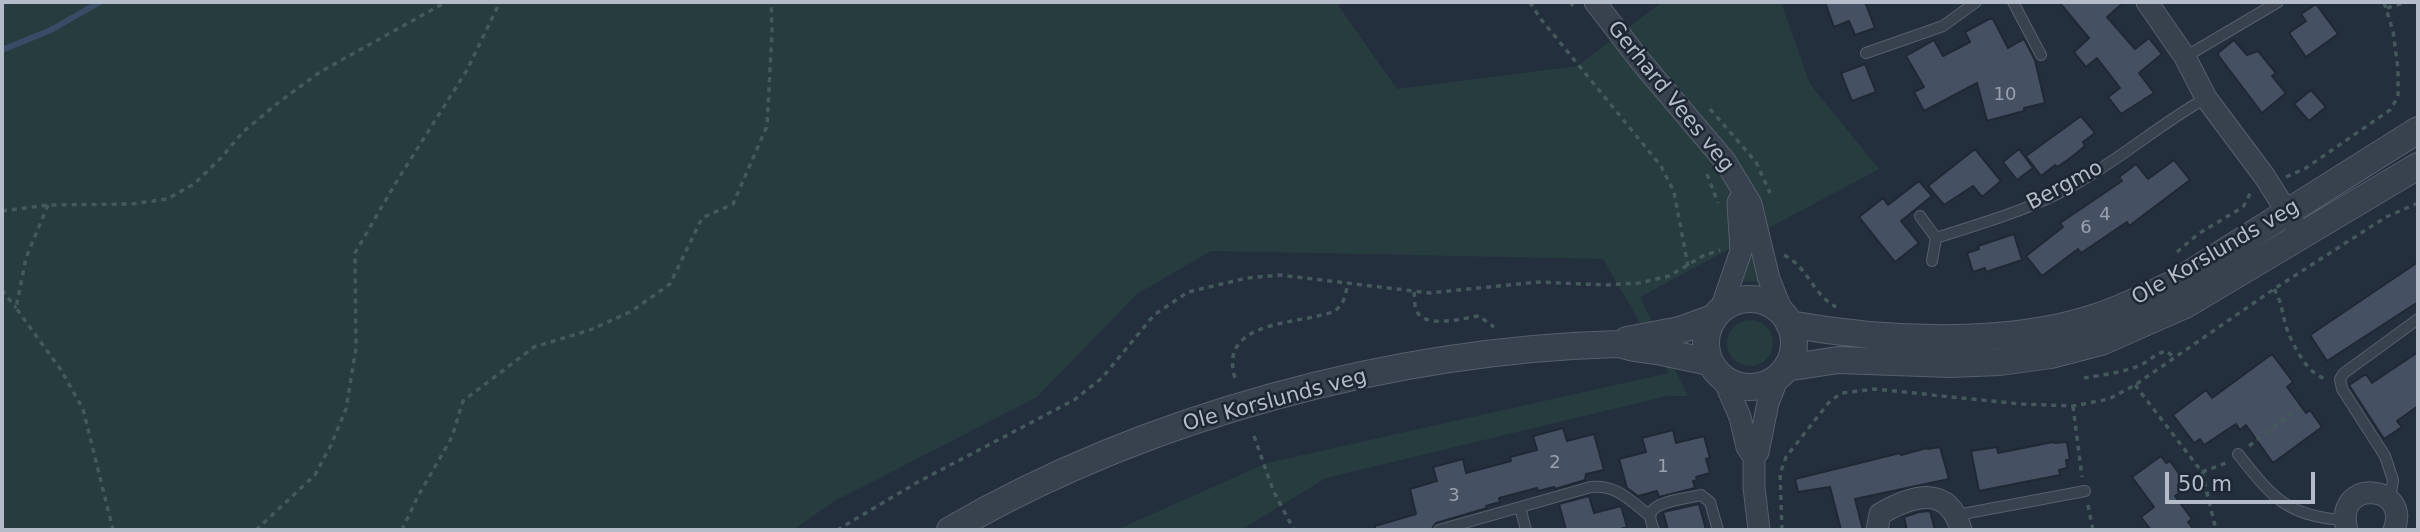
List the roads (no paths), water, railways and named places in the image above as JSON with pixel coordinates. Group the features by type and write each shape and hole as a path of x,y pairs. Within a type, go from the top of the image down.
{"street":[{"path":"2147,2 2185,57 2206,97 2266,177 2302,236"},
{"name":"Gerhard Vees veg","path":"1586,7 1642,63 1725,160 1751,204 1769,279 1786,319"},
{"name":"Ole Korslunds veg","path":"1786,319 1843,334 1953,338 2001,336 2044,330 2095,318 2175,283 2418,130"},
{"name":"Ole Korslunds veg","path":"1782,372 1838,360 1950,364 2000,362 2051,355 2101,342 2185,306 2418,166"},
{"name":"Gerhard Vees veg","path":"1717,314 1741,251 1738,203 1743,193"},
{"path":"1754,457 1759,452 1768,403 1794,346 1786,319 1774,306 1752,299 1730,303 1717,314 1705,339 1717,371 1740,417 1747,447 1754,457 1759,530"},
{"name":"Ole Korslunds veg","path":"1619,344 1631,338 1680,330 1717,314"},
{"name":"Ole Korslunds veg","path":"950,530 1015,496 1104,456 1228,410 1311,387 1407,366 1492,352 1619,344 1662,352 1717,371"},
{"path":"1717,371 1746,387 1758,387 1782,372"},
{"path":"2346,525 2347,507 2355,497 2367,492 2379,493 2390,500 2396,510 2397,522 2393,530"},
{"path":"1877,530 1880,514 1927,496 1944,501 1959,523"}],"lane":[{"path":"1866,53 1943,26 1976,2"},
{"path":"2013,2 2040,55"},
{"path":"2185,57 2277,2"},
{"name":"Bergmo","path":"1936,238 2020,210 2071,187 2206,97"},
{"path":"1920,216 1936,238 1932,261"},
{"path":"2390,500 2393,480 2385,456 2342,389 2340,379 2344,373 2418,319"},
{"path":"2238,454 2261,483 2288,508 2346,525"},
{"path":"1439,530 1591,487 1606,486 1615,489 1650,516"},
{"path":"1959,523 2085,491"},
{"path":"1654,530 1650,516 1652,509 1660,504 1701,495 1710,502 1718,530"},
{"path":"1520,507 1527,530"}],"waterway":[{"path":"2,50 51,30 100,2"}]}
